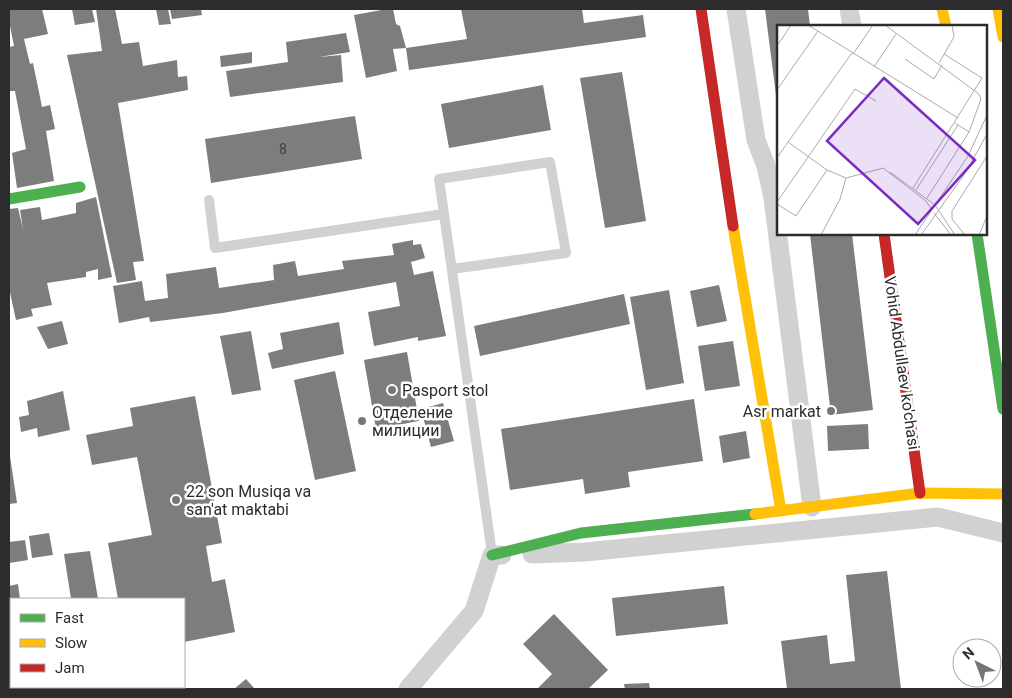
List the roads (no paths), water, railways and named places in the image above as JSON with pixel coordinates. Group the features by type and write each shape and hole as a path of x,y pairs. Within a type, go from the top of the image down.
{"street":[{"path":"700,9 781,510"},
{"path":"736,9 756,140 766,166 777,230"},
{"path":"849,9 852,25"},
{"path":"942,9 946,25"},
{"path":"998,9 1003,37"},
{"path":"9,199 80,187"},
{"path":"778,235 812,507"},
{"name":"Vohid Abdullaev ko'chasi","path":"884,235 920,493"},
{"path":"977,235 1003,409"},
{"path":"492,555 581,533 920,493 1003,494"},
{"path":"492,555 585,552 938,517 1003,533"},
{"path":"408,689 474,611 492,555"}],"lane":[{"path":"452,269 566,253 550,162 439,179 492,555"},
{"path":"209,200 215,248 444,214"}],"place":[{"name":"Pasport stol","path":"392,390"},
{"name":"Asr markat","path":"831,411"},
{"name":"Отделение милиции","path":"362,421"},
{"name":"22 son Musiqa va san'at maktabi","path":"176,500"}]}
